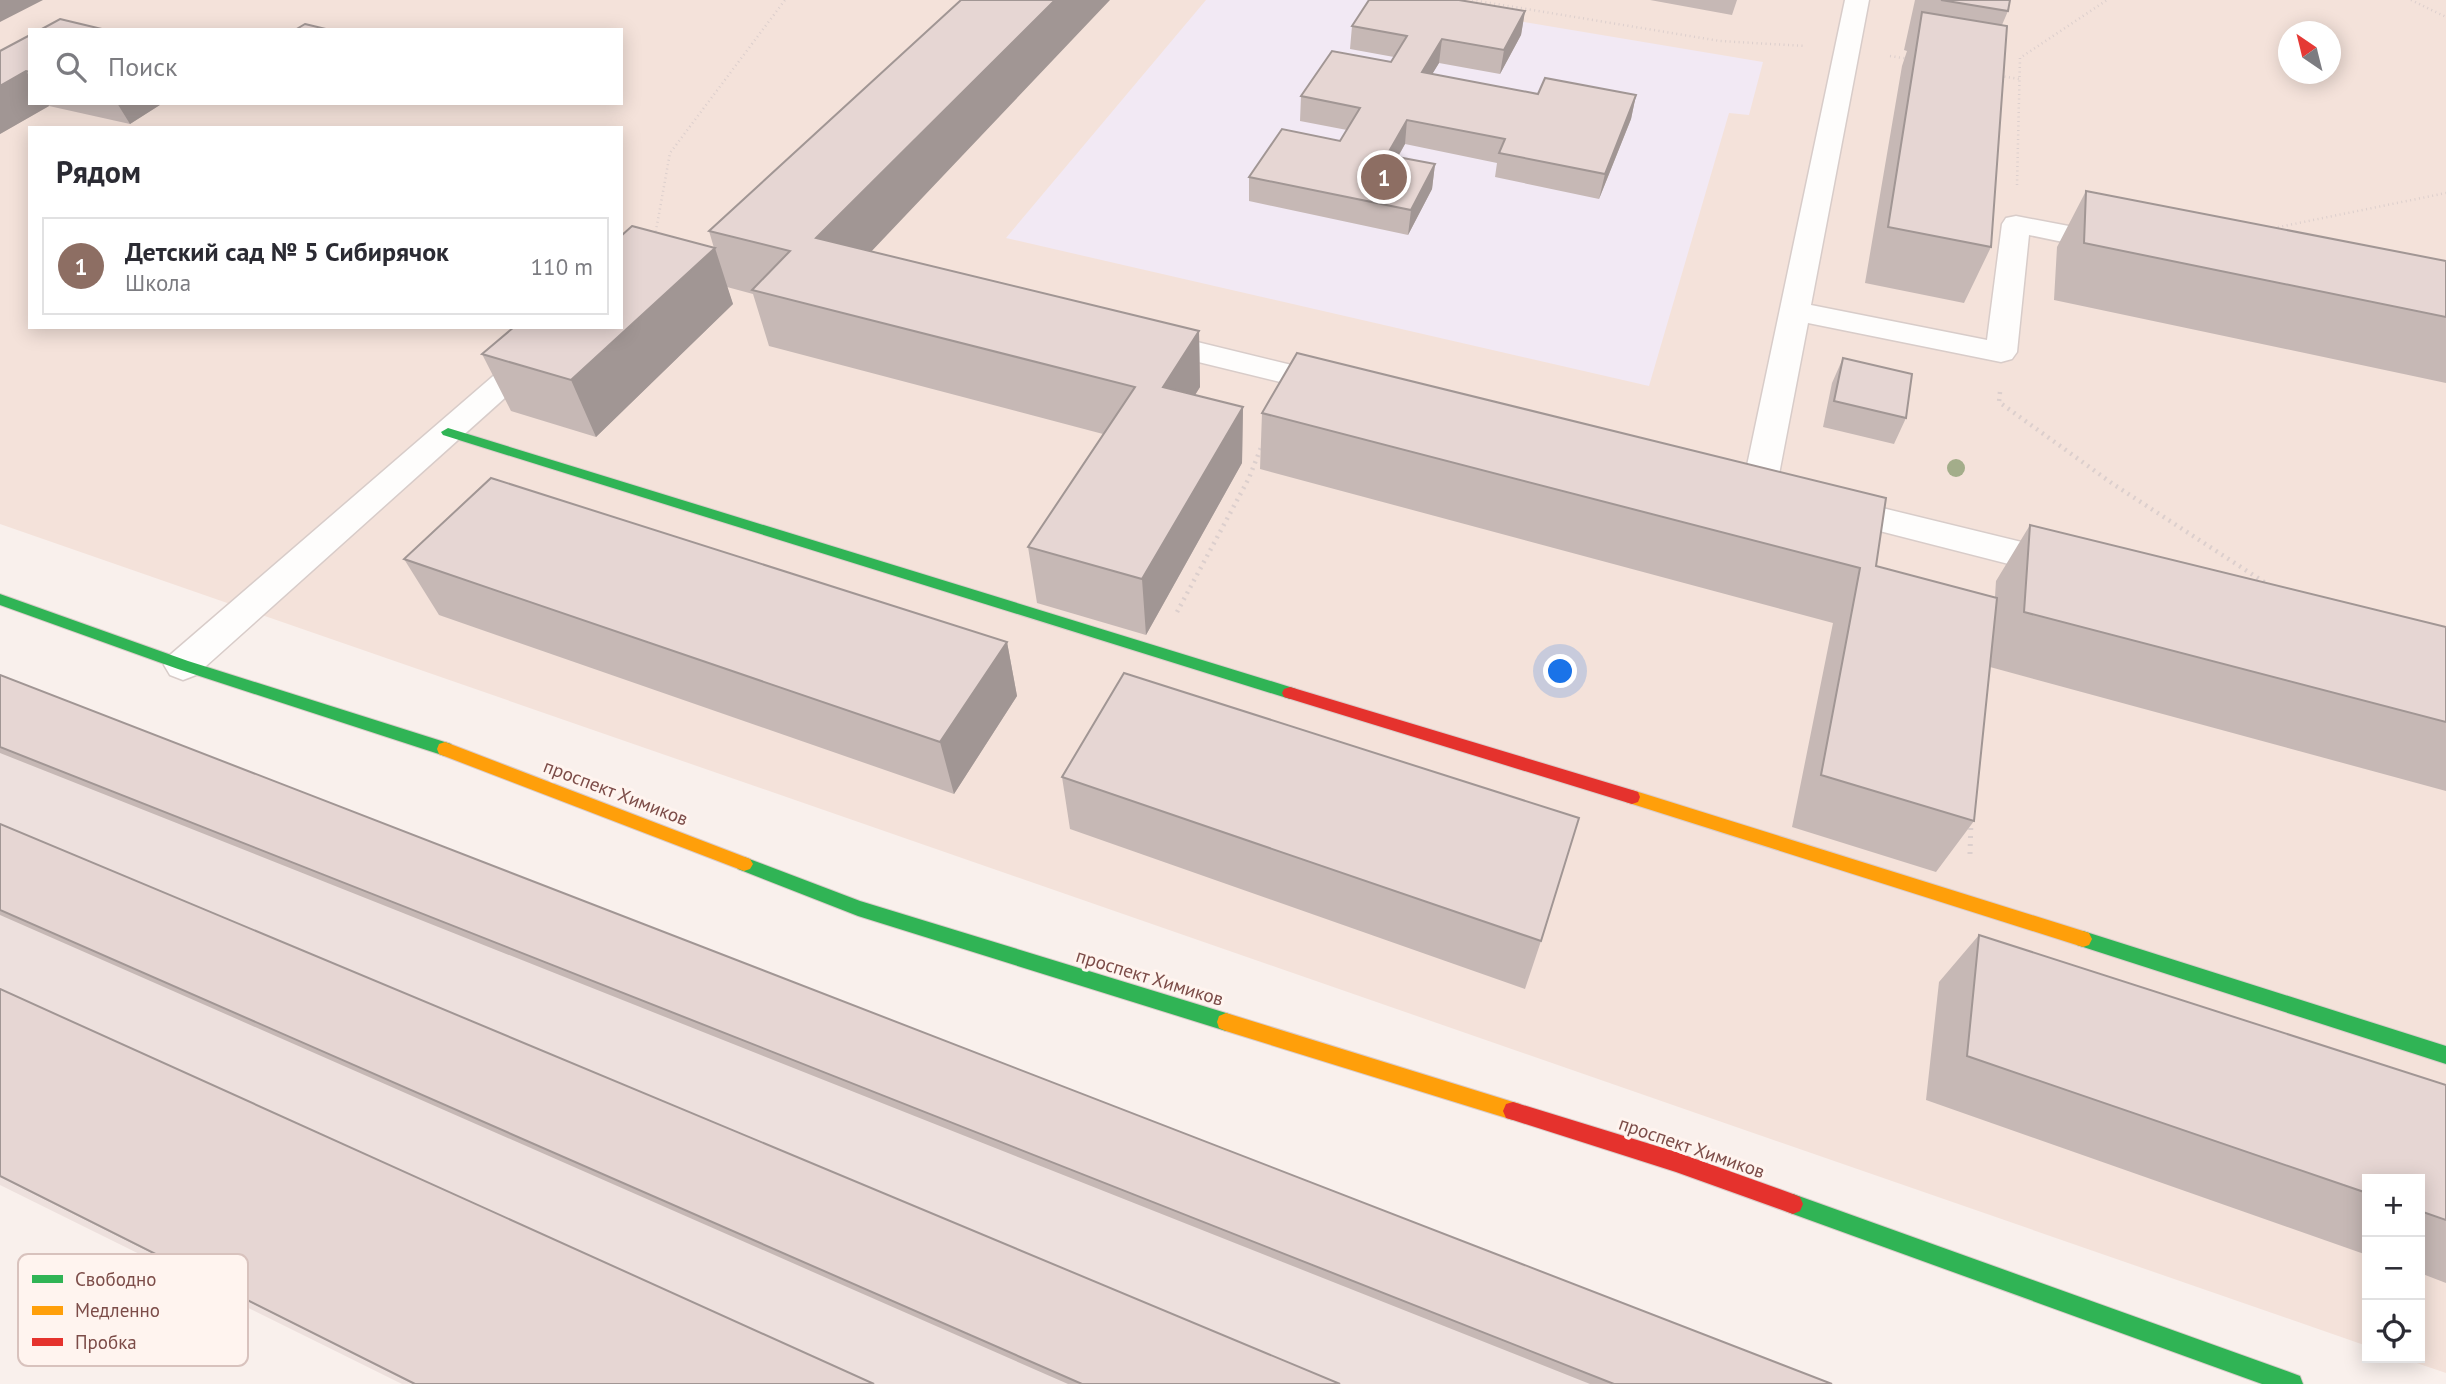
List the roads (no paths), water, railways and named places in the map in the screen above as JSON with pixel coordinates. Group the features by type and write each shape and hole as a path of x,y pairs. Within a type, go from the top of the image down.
{"street":[{"path":"1781,495 1794,311 1857,0"},
{"path":"1794,311 2001,352 2016,225 2143,249"},
{"path":"183,666 567,329"},
{"path":"1123,333 1361,392"},
{"path":"447,432 1760,836 2446,1055"},
{"path":"1706,477 2101,574"},
{"name":"проспект Химиков","path":"0,599 183,666 466,756 858,908 1676,1162 2292,1384"}],"place":[{"name":"Детский сад № 5 Сибирячок","path":"1384,177"}]}
